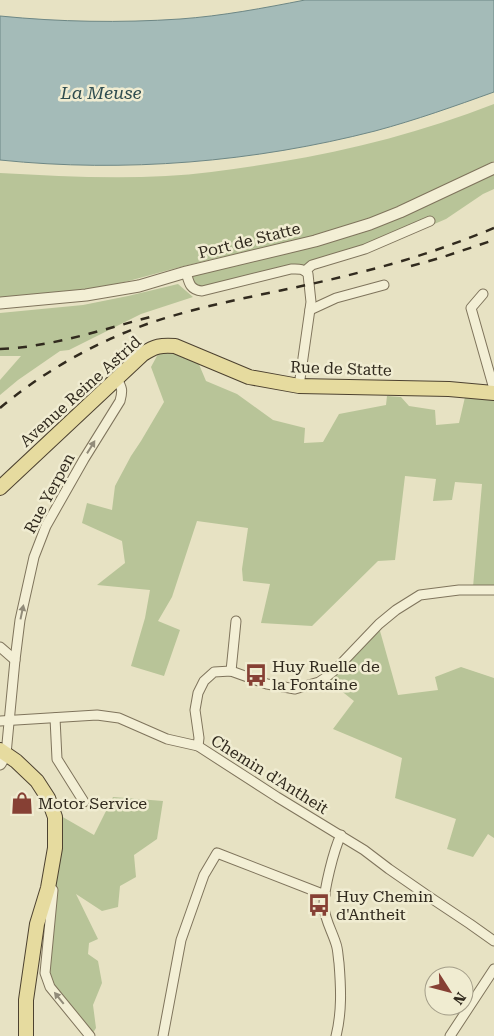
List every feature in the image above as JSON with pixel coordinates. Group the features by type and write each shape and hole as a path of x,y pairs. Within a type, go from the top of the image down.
{"main road":[{"name":"Rue de Statte","path":"163,345 175,346 249,377 300,386 494,391"},
{"name":"Avenue Reine Astrid","path":"0,488 143,354 152,348 163,345"},
{"path":"2,756 27,770 37,781 48,798 55,817 56,848 48,888 37,924 26,1000 26,1036"}],"street":[{"name":"Port de Statte","path":"0,304 86,295 140,286 186,272 316,240 370,224 433,198 494,168"},
{"path":"186,272 190,285 195,290 202,291 291,269 305,270 312,265 365,249 430,221"},
{"path":"300,386 310,310 308,274 305,270"},
{"path":"310,310 336,298 384,285"},
{"path":"483,294 471,308 494,391"},
{"name":"Rue Yerpen","path":"2,756 4,721 20,620 34,558 46,526 120,401 122,388 117,379"},
{"path":"198,746 199,738 195,710 198,693 204,681 214,672 230,671 267,684 295,689 319,682 336,669 379,624 396,610 420,595 459,590 494,590"},
{"path":"230,671 236,621"},
{"path":"0,647 15,660"},
{"name":"Chemin d'Antheit","path":"4,721 98,715 119,718 167,739 198,746 364,850 494,942"},
{"path":"55,718 57,759 84,802"},
{"path":"336,1036 341,1014 340,977 336,945 324,906 337,842 341,835"},
{"path":"163,1036 181,940 204,874 217,853 325,896"},
{"path":"48,888 52,890 45,973 50,987 90,1036"},
{"path":"450,1036 494,969"}],"green space":[{"path":"494,104 494,161 435,191 375,217 317,236 183,266 129,281 65,293 0,298 0,173 83,177 145,177 237,169 361,145 442,123"},
{"path":"494,174 494,189 483,194 446,219 312,265 195,290 186,272 315,241 433,198 442,199"},
{"path":"178,284 193,297 141,314 69,350 60,351 0,395 0,380 21,356 0,356 0,313 83,305"},
{"path":"172,351 198,362 206,381 237,394 273,420 305,428 304,443 323,442 339,414 386,405 387,396 401,397 409,406 435,410 436,425 459,423 465,397 494,398 494,587 473,587 482,484 455,482 452,500 433,501 436,479 405,476 395,560 378,561 312,626 261,623 270,584 243,581 242,569 248,528 197,521 172,597 158,621 180,630 164,676 131,666 145,618 150,590 97,585 125,563 122,541 82,523 87,503 112,510 115,486 164,402 151,367 158,354"},
{"path":"375,629 380,631 398,695 438,690 435,677 461,667 494,678 494,838 488,834 473,857 447,849 456,819 395,798 402,758 333,729 354,701 325,678"},
{"path":"113,797 163,801 157,839 134,855 136,877 120,886 118,907 102,911 76,894 98,939 89,943 88,954 98,961 102,983 93,1005 96,1028 91,1036 86,1036 43,981 61,816 94,835"}],"water":[{"name":"La Meuse","path":"305,0 494,0 494,92 420,118 375,131 329,142 236,157 142,165 47,164 0,160 0,16 45,20 158,20 227,14"}],"railway":[{"path":"0,408 34,382 89,349 147,324 200,308 378,268 428,253 494,228"},
{"path":"411,266 494,240"},
{"path":"0,349 19,348 57,341 150,317"}],"place":[{"name":"Huy Ruelle de la Fontaine","path":"256,675"},
{"name":"Motor Service","path":"22,803"},
{"name":"Huy Chemin d'Antheit","path":"319,905"}]}
